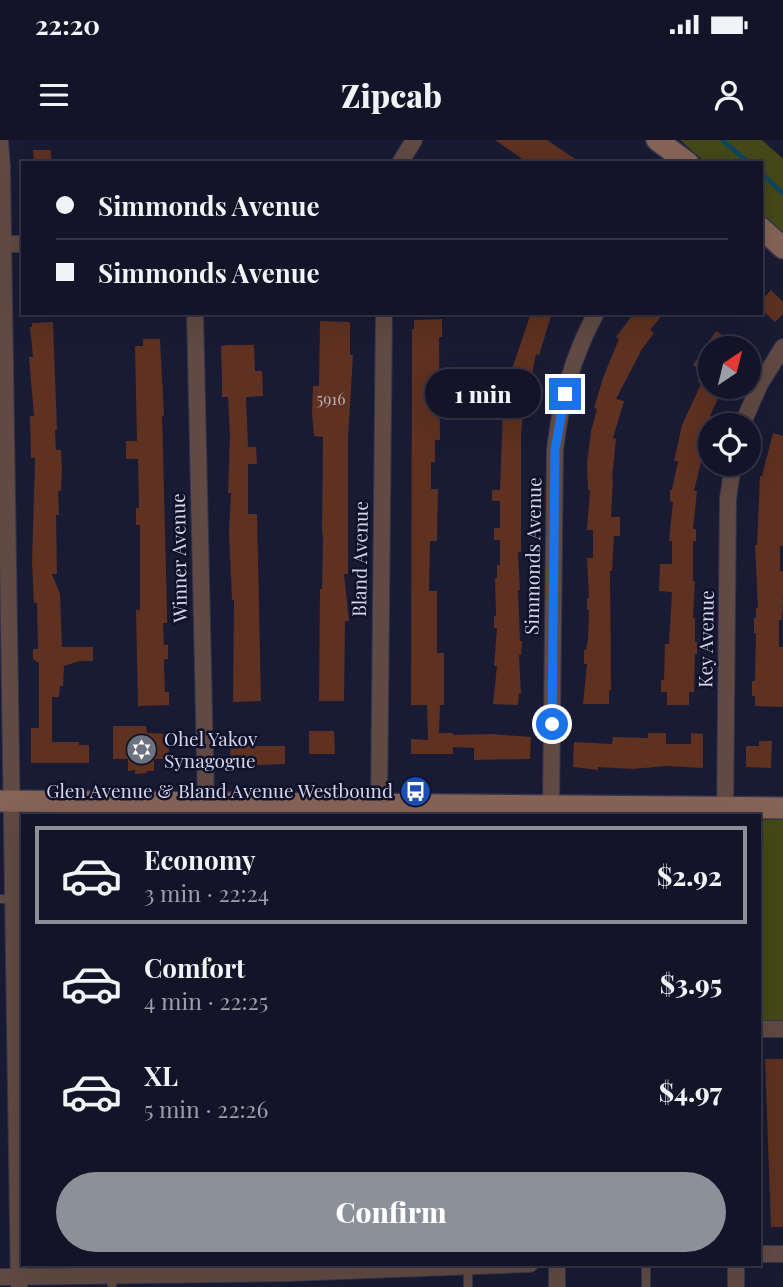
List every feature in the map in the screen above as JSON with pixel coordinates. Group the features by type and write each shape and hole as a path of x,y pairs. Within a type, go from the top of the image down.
{"street":[{"path":"401,161 414,140"},
{"path":"657,140 685,161"},
{"path":"0,143 5,801 12,899 18,1281"},
{"path":"763,230 783,248"},
{"path":"2,244 21,244"},
{"name":"Winner Avenue","path":"195,315 196,806"},
{"name":"Bland Avenue","path":"379,805 384,315"},
{"name":"Simmonds Avenue","path":"551,807 555,450 571,368 595,315"},
{"path":"747,413 760,384 783,347"},
{"name":"Key Avenue","path":"725,811 728,499 731,476"},
{"path":"5,801 196,806 379,805 725,811 783,808"},
{"path":"761,1029 783,1029"},
{"path":"761,1254 783,1254"},
{"path":"0,1277 18,1281 111,1275 378,1274 458,1266"},
{"path":"557,1266 557,1287"},
{"path":"736,1266 736,1287"}],"lane":[{"path":"468,1266 468,1287"},
{"path":"646,1266 646,1287"}],"green space":[{"path":"680,140 762,140 783,159 783,234 763,217 763,161 704,161"},
{"path":"783,814 783,1024 761,1023 761,816"}],"building":[{"path":"495,140 547,140 578,161 525,161"},
{"path":"33,150 51,150 51,161 34,161"},
{"path":"771,290 783,302 783,314 775,322 763,311 763,299"},
{"path":"530,315 551,315 539,355 536,354 528,395 525,394 521,434 521,552 518,552 518,590 522,641 519,655 521,694 519,693 518,705 493,704 497,666 494,666 497,628 494,628 495,578 497,565 500,565 500,540 494,540 494,528 500,528 500,501 492,501 492,490 500,490 503,408 513,366"},
{"path":"632,315 662,315 650,330 654,333 642,349 616,399 624,401 613,438 616,439 611,517 620,517 620,536 614,536 610,571 611,690 609,704 583,704 587,664 584,664 584,650 588,639 589,610 587,558 593,558 593,530 587,530 590,490 587,463 597,409 594,408 619,339 616,337"},
{"path":"442,319 442,337 439,337 440,440 435,440 435,462 431,462 431,489 438,489 437,541 430,541 429,591 437,591 437,653 444,653 444,705 440,705 439,733 531,737 530,759 474,760 474,748 453,747 453,754 411,754 411,739 428,740 427,705 411,705 412,329 414,320"},
{"path":"320,321 350,322 350,355 353,355 348,438 348,574 344,574 349,621 345,621 344,701 319,701 323,437 314,436 312,413 313,386 319,386"},
{"path":"53,322 56,450 61,450 62,469 61,491 58,491 59,515 56,515 57,574 52,574 60,594 62,647 93,647 93,661 80,661 64,666 63,686 60,686 59,697 52,697 52,742 79,742 79,745 89,745 89,763 31,763 31,728 39,728 39,663 33,659 33,649 38,649 37,603 34,603 32,562 35,458 31,458 30,416 34,416 29,357 33,357 30,327 32,323"},
{"path":"143,339 160,339 167,610 167,623 163,623 164,645 168,645 168,659 164,659 164,666 165,692 169,692 169,705 138,706 138,459 126,459 126,441 137,441 135,346 143,346"},
{"path":"254,345 255,371 262,371 263,396 246,397 248,447 256,447 257,464 248,464 248,514 257,514 261,701 233,702 234,600 229,532 231,493 228,493 230,437 228,397 222,397 221,346"},
{"path":"698,390 698,399 718,399 711,413 698,413 698,475 694,491 697,491 693,529 696,529 696,541 693,541 693,618 697,642 694,692 689,692 689,705 667,705 667,692 661,692 661,680 664,680 665,644 669,644 672,592 659,591 660,564 672,564 672,541 669,541 673,502 670,501 670,490 678,461 674,461 682,425"},
{"path":"773,433 783,436 783,546 780,546 780,571 783,571 783,596 782,620 779,620 779,647 783,647 783,707 755,706 755,696 752,696 752,681 755,681 754,618 758,608 755,545 762,476"},
{"path":"113,726 146,726 147,733 169,734 169,759 154,759 154,771 135,774 135,770 128,771 128,759 113,759"},
{"path":"309,731 334,731 335,754 309,754"},
{"path":"648,733 666,733 666,744 691,744 691,733 703,734 703,768 598,767 598,770 573,767 574,742 612,744 613,737 648,738"},
{"path":"231,735 249,735 248,746 285,746 285,764 230,766"},
{"path":"759,741 772,741 771,768 746,767 746,746 759,746"},
{"path":"765,1059 783,1059 783,1227 771,1227"}],"waterway":[{"path":"722,140 747,161"},
{"path":"763,175 783,193"}],"place":[{"name":"Ohel Yakov Synagogue","path":"141,750"},
{"name":"Glen Avenue & Bland Avenue Westbound","path":"416,791"}],"route":[{"path":"552,724 555,450 565,394"}]}
